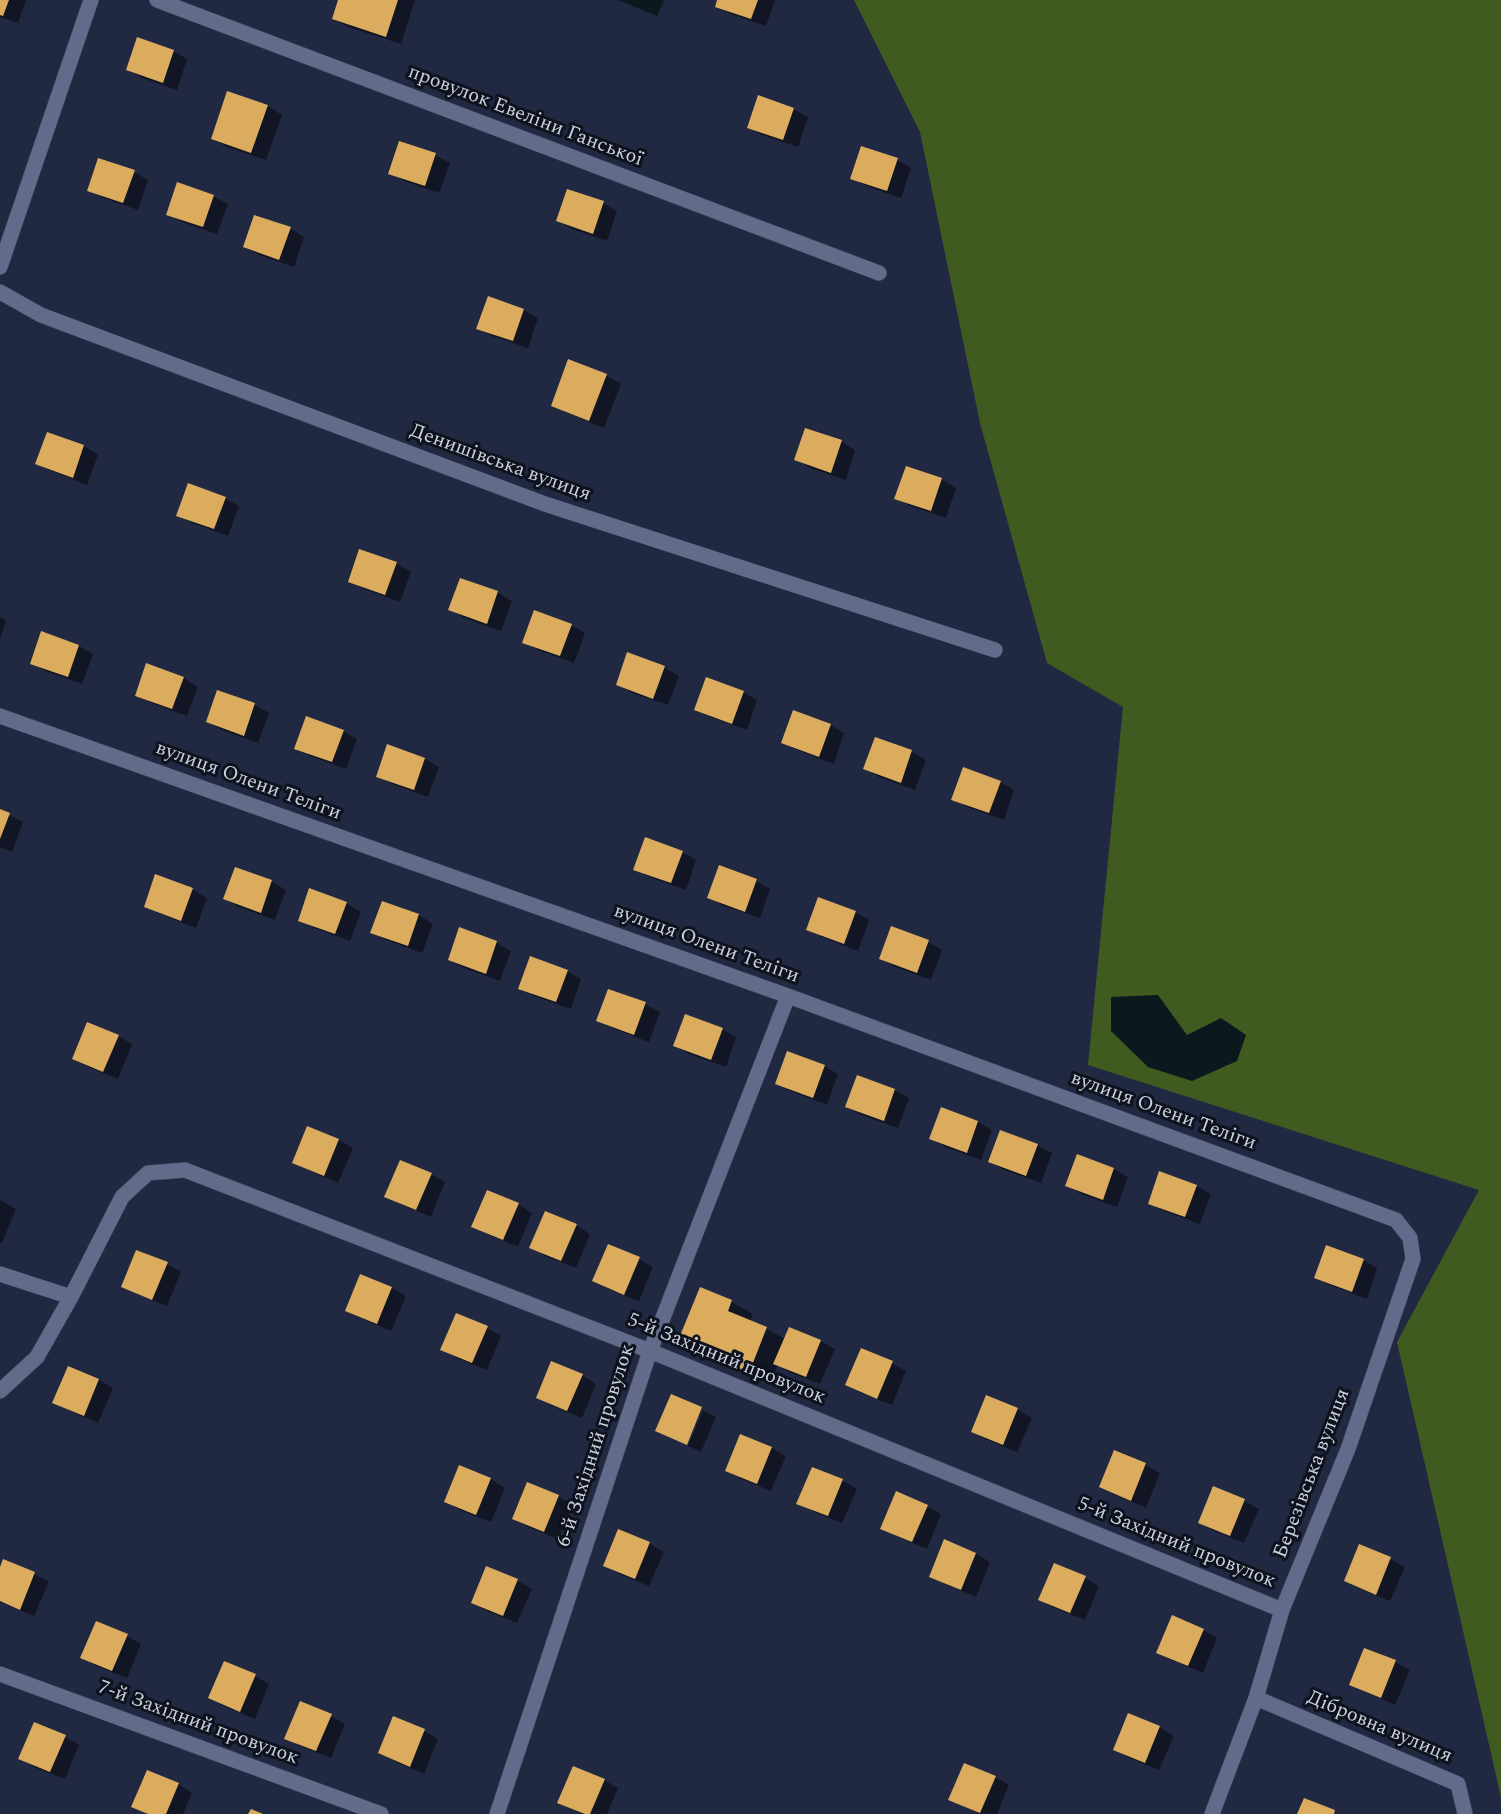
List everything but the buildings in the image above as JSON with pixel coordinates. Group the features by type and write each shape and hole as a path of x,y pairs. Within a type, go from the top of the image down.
{"street":[{"path":"0,267 91,0"},
{"name":"провулок Евеліни Ганської","path":"157,0 879,273"},
{"name":"Денишівська вулиця","path":"0,292 41,315 545,504 995,650"},
{"name":"вулиця Олени Теліги","path":"0,716 788,996 1396,1220"},
{"name":"6-й Західний провулок","path":"497,1814 650,1351 788,996"},
{"name":"5-й Західний провулок","path":"71,1297 122,1197 148,1173 185,1170 650,1351 1282,1611"},
{"name":"Березівська вулиця","path":"1212,1814 1256,1698 1282,1611 1348,1449 1413,1259 1410,1238 1396,1220"},
{"path":"0,1274 71,1297 37,1357 0,1391"},
{"name":"7-й Західний провулок","path":"0,1674 381,1814"},
{"name":"Дібровна вулиця","path":"1256,1698 1458,1784 1465,1814"}],"green space":[{"path":"854,0 1501,0 1501,1797 1397,1342 1479,1190 1088,1065 1123,707 1047,663 980,423 920,132"}],"shaded area":[{"path":"618,0 664,0 657,16"},
{"path":"1158,995 1187,1035 1221,1018 1246,1035 1237,1061 1192,1081 1148,1067 1111,1031 1111,997"}]}
